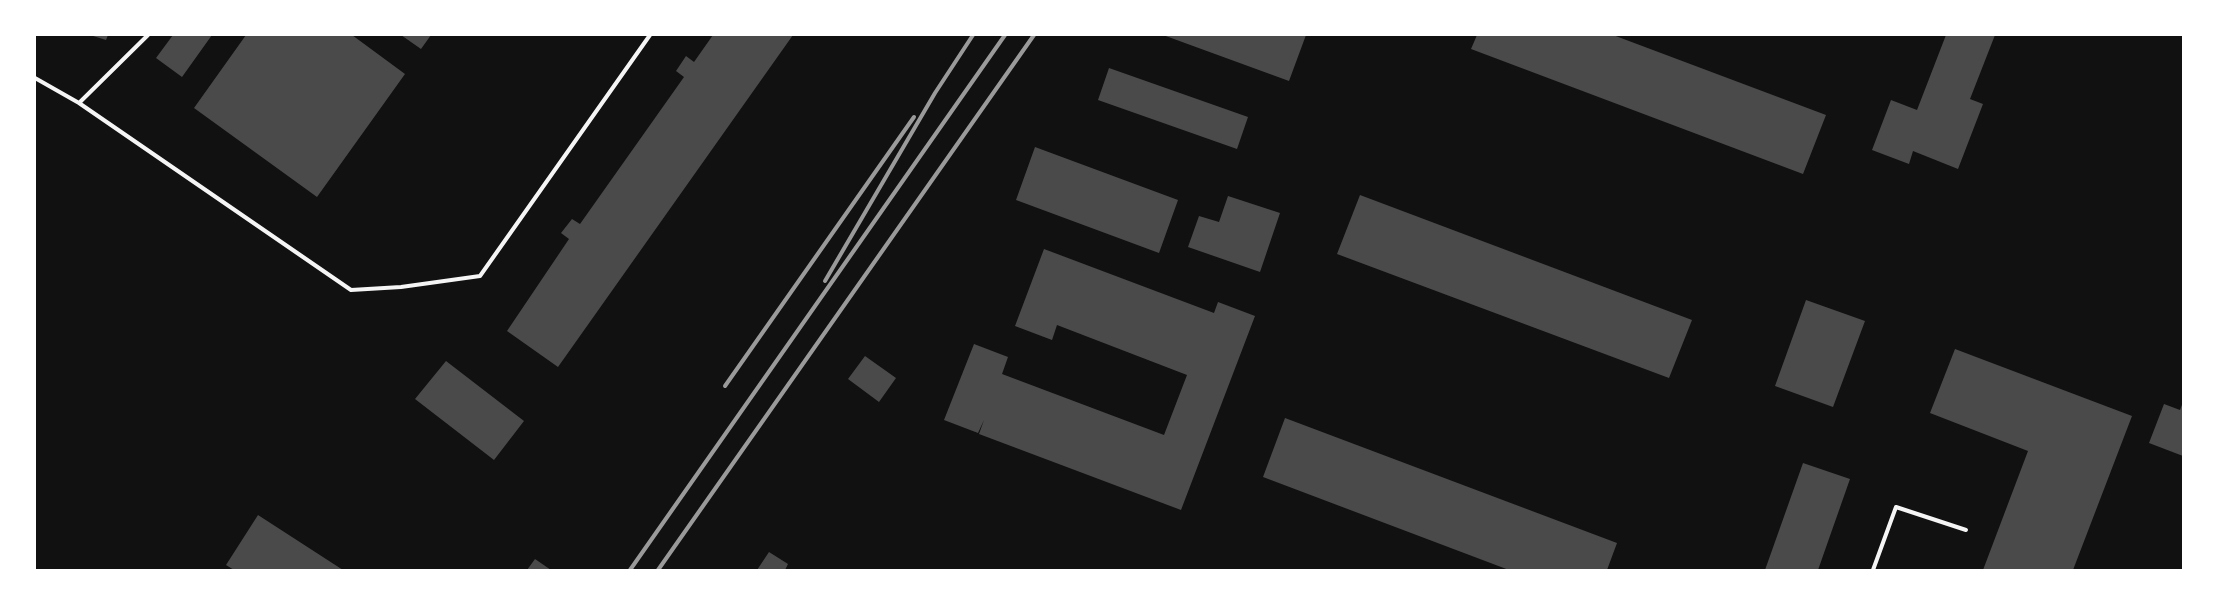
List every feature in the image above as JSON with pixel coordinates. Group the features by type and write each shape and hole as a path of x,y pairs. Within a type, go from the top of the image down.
{"lane":[{"path":"79,103 148,35"},
{"path":"35,78 79,103 350,290 402,287 480,276 650,35"},
{"path":"1873,570 1896,507 1966,530"}],"building":[{"path":"90,35 108,35 106,40"},
{"path":"173,35 212,35 182,77 156,58"},
{"path":"246,35 352,35 405,74 317,197 194,108"},
{"path":"401,35 431,35 421,49"},
{"path":"713,35 793,35 558,367 507,331 569,239 561,233 572,219 580,224 684,77 676,71 686,56 694,62"},
{"path":"1163,35 1306,35 1289,81"},
{"path":"1477,35 1613,35 1826,115 1803,174 1471,49"},
{"path":"1946,35 1995,35 1970,99 1983,104 1958,169 1913,151 1909,164 1872,150 1891,100 1917,110"},
{"path":"1109,68 1248,117 1237,149 1098,100"},
{"path":"1035,147 1178,200 1159,253 1016,200"},
{"path":"1360,195 1692,320 1669,378 1337,254"},
{"path":"1228,196 1280,213 1260,272 1188,247 1199,216 1219,222"},
{"path":"1044,249 1214,313 1218,302 1255,316 1181,510 979,434 984,420 978,433 944,420 974,344 1008,357 1002,374 1164,435 1187,375 1057,325 1052,340 1015,326"},
{"path":"1806,300 1865,321 1833,407 1775,386"},
{"path":"1955,349 2132,416 2073,570 1983,570 2028,451 1930,413"},
{"path":"865,356 896,378 879,402 848,379"},
{"path":"446,361 524,421 494,460 415,399"},
{"path":"2183,402 2183,456 2149,443 2164,404 2180,410"},
{"path":"1285,418 1617,543 1607,570 1509,570 1263,477"},
{"path":"1803,463 1850,479 1818,570 1765,570"},
{"path":"258,515 343,570 234,570 226,565"},
{"path":"769,552 788,564 785,570 757,570"},
{"path":"535,559 551,570 527,570"}],"railway":[{"path":"825,281 935,93 973,35"},
{"path":"630,570 1005,35"},
{"path":"658,570 1034,35"},
{"path":"725,386 914,117"}]}
